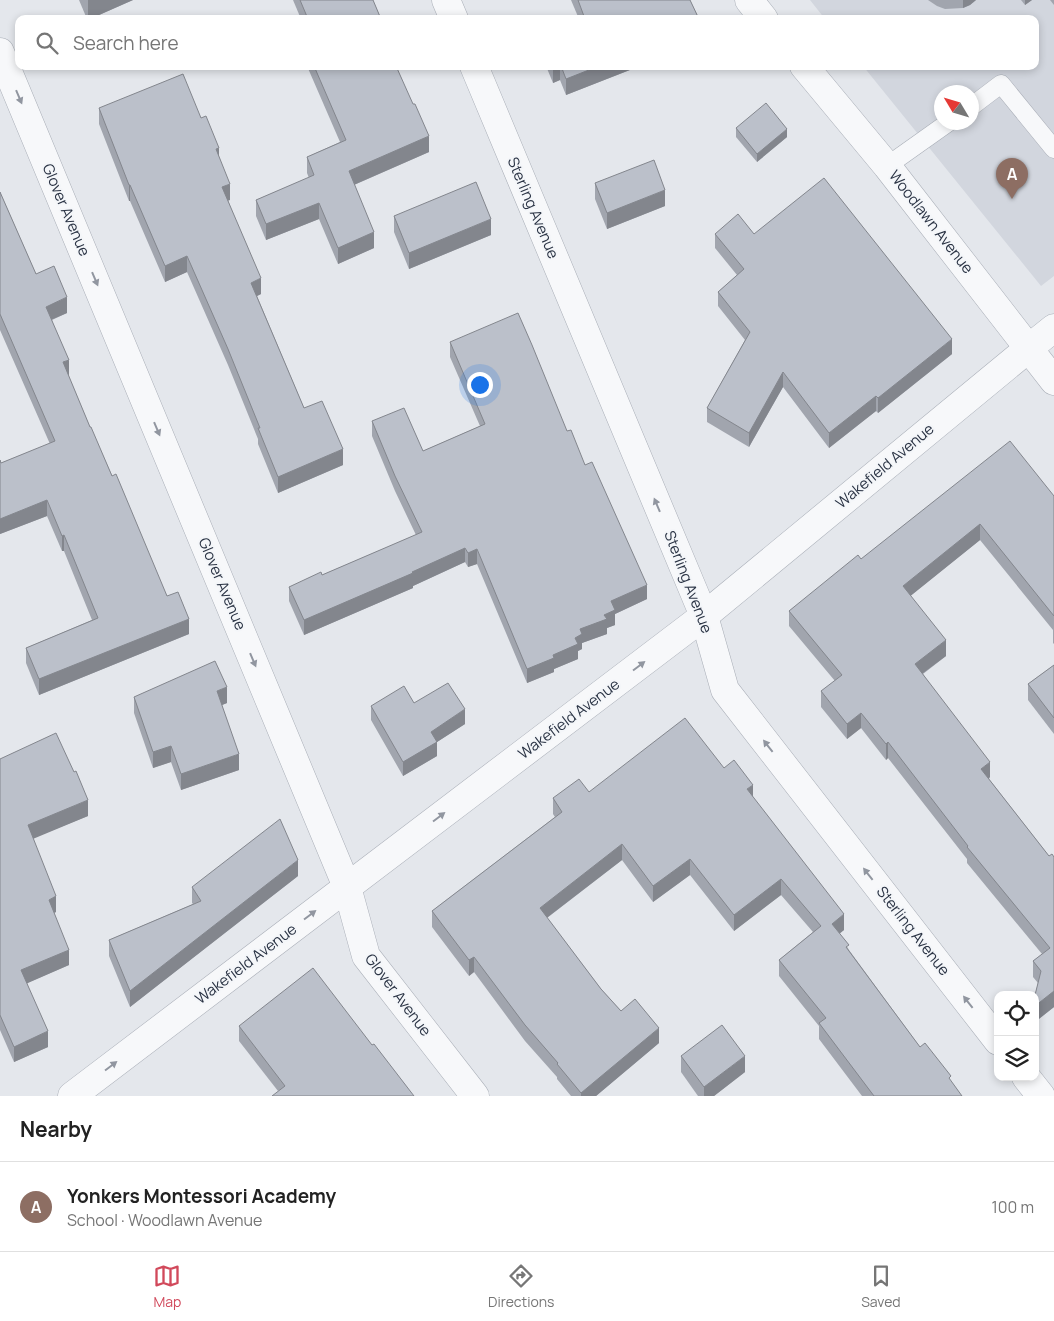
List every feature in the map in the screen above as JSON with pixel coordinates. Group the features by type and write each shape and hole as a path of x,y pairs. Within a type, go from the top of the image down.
{"street":[{"path":"446,0 452,15"},
{"path":"749,0 761,15"},
{"name":"Glover Avenue","path":"0,52 348,887 366,956 475,1096"},
{"name":"Sterling Avenue","path":"476,70 704,616 725,690 995,1036"},
{"name":"Woodlawn Avenue","path":"807,70 887,166 1054,380"},
{"name":"Wakefield Avenue","path":"72,1096 704,616 1054,328"},
{"path":"1029,1081 1041,1096"}],"lane":[{"path":"979,101 1001,84 1054,149"},
{"path":"887,166 938,130"}],"shaded area":[{"path":"810,0 1054,0 1054,276 1041,286 866,70 1039,70 1039,15 822,15"}],"building":[{"path":"300,0 373,0 379,15 306,15"},
{"path":"578,0 690,0 697,15 584,15"},
{"path":"316,70 398,70 429,136 349,171 374,232 338,248 319,203 266,224 256,200 314,175 307,157 346,140"},
{"path":"563,70 589,70 566,79"},
{"path":"183,74 201,118 206,116 219,148 216,149 230,184 222,187 261,278 251,283 304,408 322,401 343,449 278,477 228,349 187,256 165,266 129,185 99,108"},
{"path":"766,103 787,129 757,154 736,128"},
{"path":"654,160 665,190 607,213 595,183"},
{"path":"824,178 952,339 878,398 876,396 829,433 783,372 749,433 707,408 750,332 718,292 744,269 715,234 738,214 754,234"},
{"path":"476,182 491,219 409,253 394,216"},
{"path":"0,192 36,274 54,266 67,297 46,307 69,360 63,362 112,476 116,474 167,596 178,592 189,619 39,679 26,648 98,618 64,535 62,536 47,500 0,519 0,460 1,463 55,441 0,314"},
{"path":"518,313 567,431 571,430 585,465 592,462 647,585 611,601 615,610 604,615 607,619 580,629 582,634 575,638 578,644 553,655 554,658 527,669 477,549 468,553 465,548 413,573 304,620 289,587 321,572 322,575 422,532 395,476 372,421 404,408 423,451 485,424 450,342"},
{"path":"1010,441 1054,496 1054,616 980,524 903,586 946,640 915,664 990,762 981,769 1049,856 1052,854 1054,857 1054,991 1039,1003 1039,991 1036,991 1041,971 1033,961 1050,948 967,847 888,742 886,744 861,713 847,724 821,691 842,675 789,611 858,555 861,559"},
{"path":"215,661 227,687 217,691 239,754 181,774 171,746 153,752 134,697"},
{"path":"1054,665 1054,718 1028,684"},
{"path":"448,683 465,709 431,732 437,742 403,762 371,706 404,686 414,703"},
{"path":"685,718 724,768 734,760 753,785 747,789 844,914 832,924 849,945 846,947 920,1047 925,1043 951,1076 949,1078 962,1096 874,1096 819,1023 826,1018 779,960 821,926 781,879 734,915 690,859 653,886 622,844 540,908 601,989 621,1011 635,999 659,1028 581,1093 525,1025 474,957 469,960 432,911 562,812 553,798 579,779 589,792"},
{"path":"56,733 74,772 76,771 88,800 28,825 56,896 49,900 69,950 21,970 48,1031 14,1047 0,1015 0,759"},
{"path":"280,819 298,860 130,991 109,940 201,901 192,887"},
{"path":"313,968 414,1096 272,1096 285,1086 239,1026"},
{"path":"722,1025 745,1056 704,1087 681,1056"}],"place":[{"name":"Yonkers Montessori Academy","path":"1012,199"}]}
